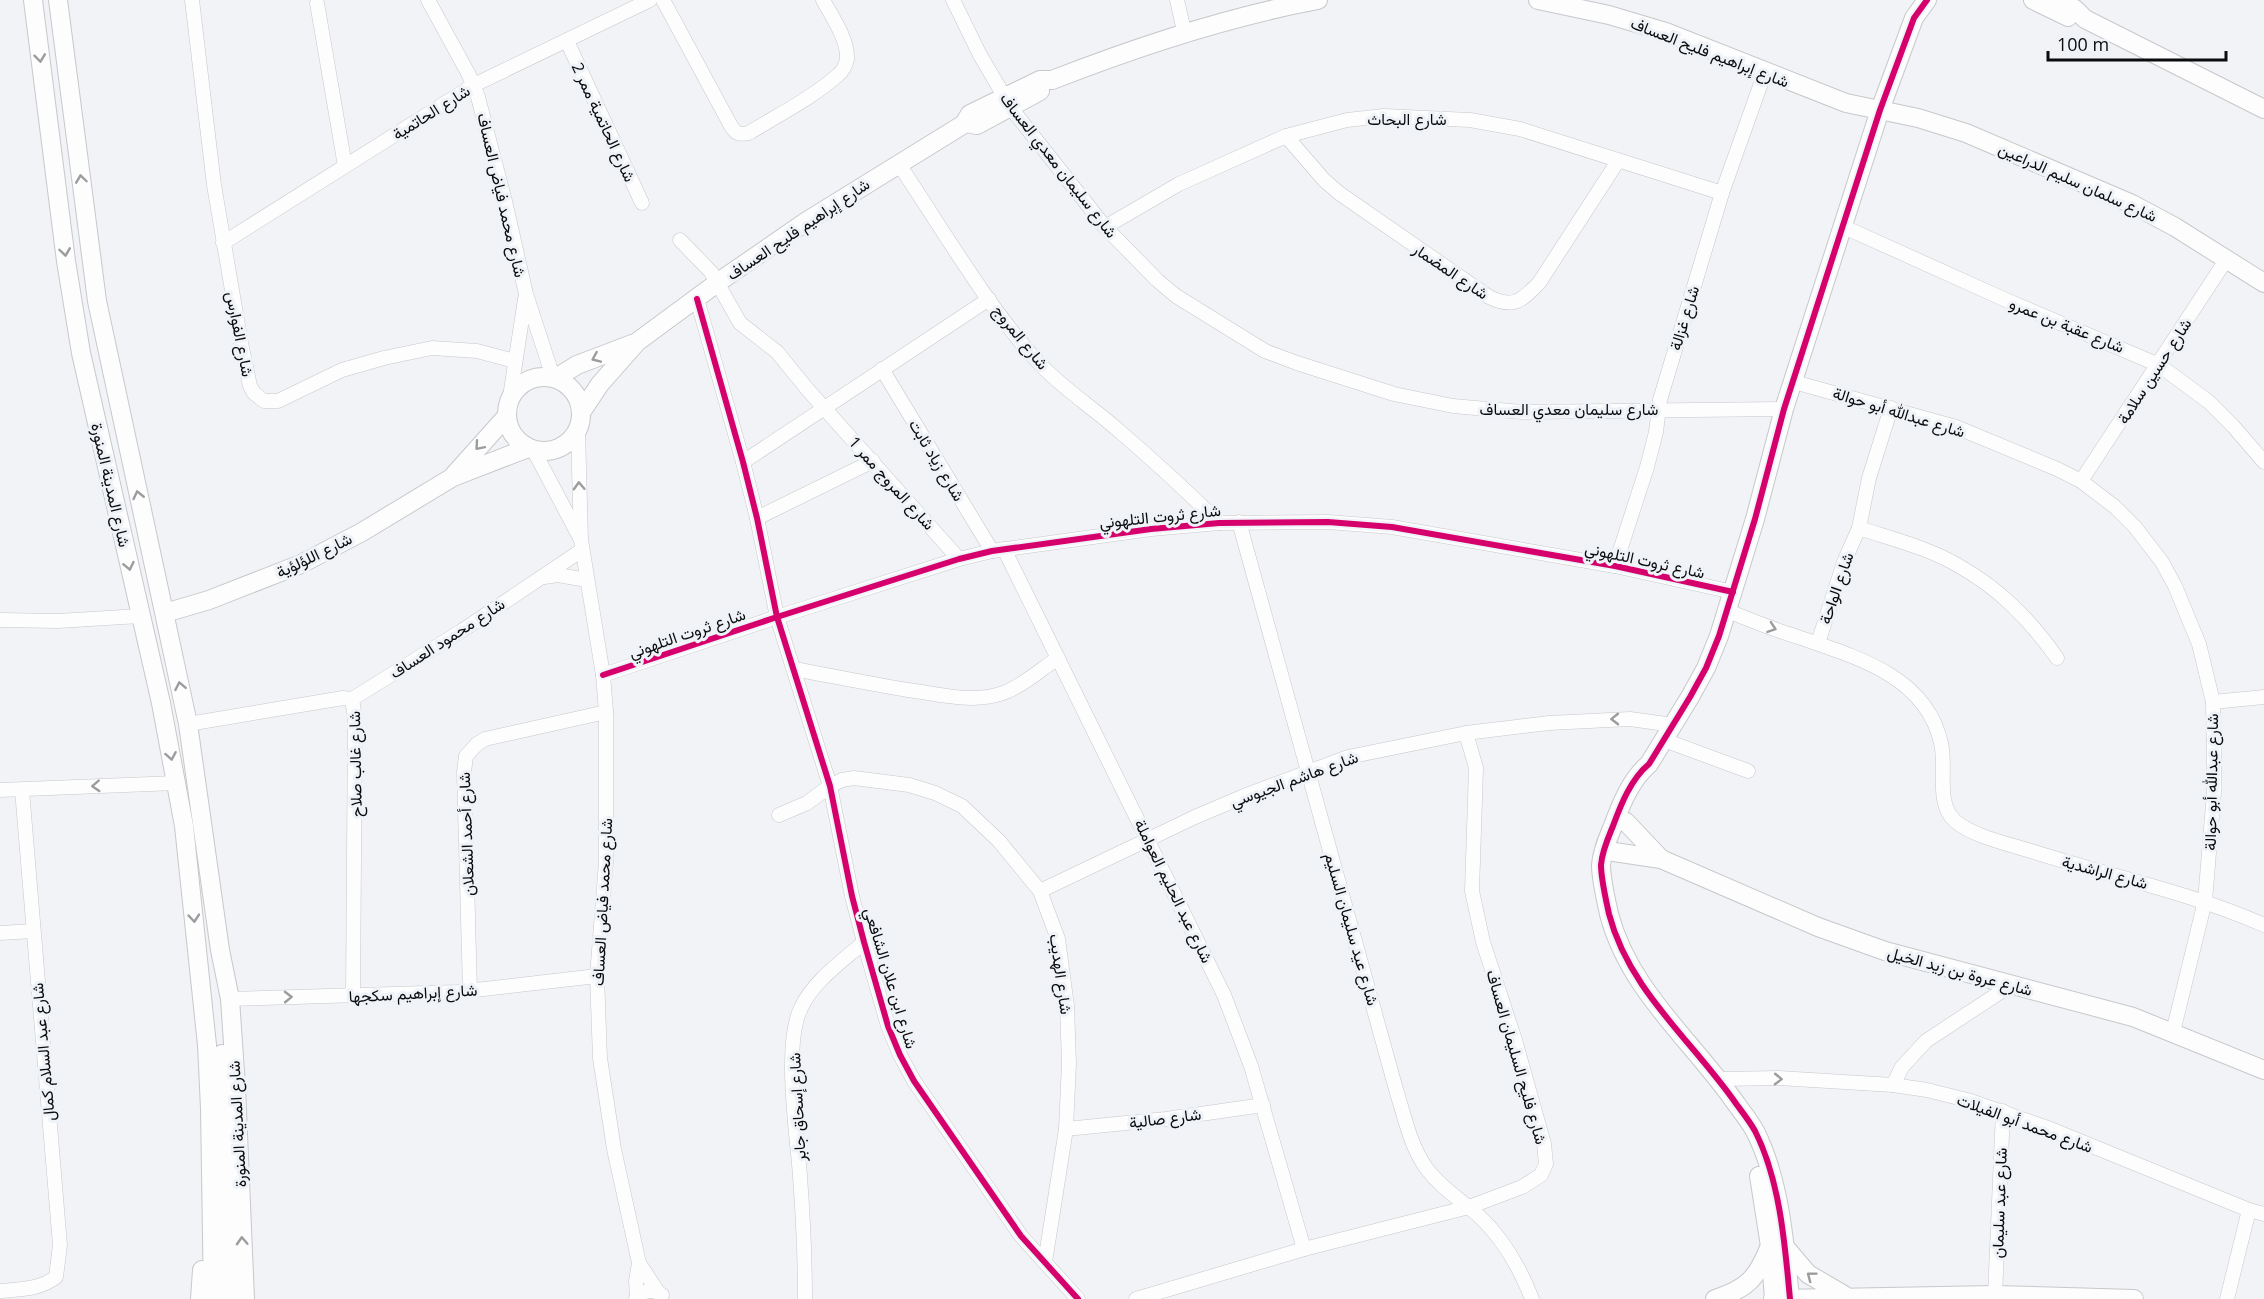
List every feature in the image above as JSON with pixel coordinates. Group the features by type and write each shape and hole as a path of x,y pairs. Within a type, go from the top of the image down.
{"street":[{"name":"شارع المدينة المنورة","path":"33,0 63,237 78,334 93,409 161,703 189,868 207,1045 213,1299"},
{"name":"شارع المدينة المنورة","path":"58,0 98,301 188,724 220,950 230,999 245,1299"},
{"name":"شارع الفوارس","path":"192,0 214,185 250,386 264,401 286,399 342,370 432,348 477,351 515,361"},
{"name":"شارع محمد فياض العساف","path":"428,0 474,85 490,138 526,294 555,377"},
{"name":"شارع الحاتمية","path":"224,243 474,85 650,0"},
{"path":"663,0 735,133 741,135 749,133 840,74 845,66 847,61 843,40 823,0"},
{"name":"شارع سليمان معدي العساف","path":"953,0 1008,102 1105,227 1157,280 1205,315 1264,351 1394,394 1479,410 1521,412 1784,409"},
{"path":"1177,0 1184,32"},
{"name":"شارع إبراهيم فليح العساف","path":"582,411 600,384 637,342 807,221 964,124 977,124 1008,102 1045,88 1052,80 1184,32 1272,8 1318,0"},
{"name":"شارع إبراهيم فليح العساف","path":"1538,0 1609,15 1665,32 1846,104 1880,110"},
{"path":"1790,1299 1757,1167 1738,1106 1719,1079 1652,1001 1634,975 1612,925 1601,865 1615,820 1639,772 1649,764 1706,668 1728,611 1784,409 1880,110 1914,9 1927,0"},
{"path":"2033,0 2069,18 2079,9"},
{"path":"2057,0 2079,9 2264,109"},
{"path":"317,3 345,166"},
{"name":"شارع الحاتمية ممر 2","path":"567,41 642,203"},
{"name":"شارع غزالة","path":"1615,566 1647,467 1656,432 1663,387 1722,193 1765,72"},
{"name":"شارع سلمان سليم الدراعين","path":"1880,110 1918,118 1966,133 2132,204 2192,237 2264,283"},
{"name":"شارع البحاث","path":"1105,227 1179,184 1286,136 1315,126 1384,116 1424,116 1470,120 1520,129 1722,193"},
{"name":"شارع المضمار","path":"1286,136 1324,180 1339,193 1489,297 1502,303 1515,303 1539,283 1618,160"},
{"path":"898,163 990,299"},
{"name":"شارع عقبة بن عمرو","path":"1844,226 2006,300 2159,364 2209,402 2264,462"},
{"name":"شارع المروج ممر 1","path":"680,240 711,272 735,317 777,352 823,408 959,559"},
{"name":"شارع حسين سلامة","path":"2081,481 2226,260"},
{"name":"شارع محمد فياض العساف","path":"510,397 526,294"},
{"name":"شارع ابن علان الشافعي","path":"697,299 743,462 777,617 830,786 852,896 888,1026 914,1081 1000,1207 1022,1236 1078,1299"},
{"name":"شارع المروج","path":"743,462 990,299 1024,345 1056,380 1118,430 1220,523"},
{"name":"شارع إبراهيم فليح العساف","path":"555,377 578,365 637,342"},
{"name":"شارع زياد ثابت","path":"882,369 998,550"},
{"path":"536,377 555,377 574,390 582,411 578,432 566,445 551,452 531,449 517,441 509,430 506,417 510,397 521,384 536,377"},
{"name":"شارع عبدالله أبو حوالة","path":"1794,382 1956,427 2081,481 2107,500 2135,527 2162,562 2175,586 2199,644 2213,702 2214,792 2205,901 2173,1032"},
{"name":"شارع الواحة","path":"1891,408 1875,457 1859,528 1844,562 1818,643 1896,677 1919,699 1933,721 1941,741 1944,756 1943,791 1949,813"},
{"name":"شارع اللؤلؤية","path":"453,477 506,417"},
{"name":"شارع محمد فياض العساف","path":"578,432 581,545 603,675 606,712 606,862 597,976 599,1048 603,1086 617,1162 639,1263 636,1281 637,1298"},
{"name":"شارع اللؤلؤية","path":"165,613 209,600 301,564 362,532 453,477 531,449"},
{"name":"شارع محمد فياض العساف","path":"531,449 581,545"},
{"path":"757,518 873,461"},
{"name":"شارع عيد سليمان السليم","path":"1239,522 1397,1093 1417,1154 1437,1181 1490,1227 1509,1251 1532,1299"},
{"name":"شارع ثروت التلهوني","path":"603,675 959,559 998,550 1151,529 1220,523 1328,522 1392,527 1615,566 1733,592"},
{"path":"1859,528 1941,557 1958,564 1978,577 2011,603 2030,622 2057,658"},
{"name":"شارع محمود العساف","path":"352,699 463,630 542,577 581,545"},
{"name":"شارع عبد الحليم العواملة","path":"998,550 1058,658 1224,995 1251,1066 1304,1249"},
{"path":"542,577 558,575 587,580"},
{"path":"1728,611 1818,643"},
{"path":"0,620 58,621 140,616"},
{"path":"794,669 859,682 968,698 988,697 1005,692 1058,658"},
{"path":"2213,702 2264,697"},
{"name":"شارع غالب صلاح","path":"188,724 343,698 352,699 356,718 353,996"},
{"name":"شارع أحمد الشعلان","path":"470,991 464,772 466,756 477,744 496,735 606,712"},
{"name":"شارع هاشم الجيوسي","path":"1040,891 1238,799 1308,771 1348,757 1466,733 1548,723 1610,719 1648,720 1748,771"},
{"name":"شارع فليح السليمان العساف","path":"1136,1299 1304,1249 1469,1207 1522,1187 1541,1175 1546,1164 1544,1144 1515,1040 1476,916 1472,891 1476,768 1466,733"},
{"path":"1604,878 1647,777 1649,764"},
{"name":"شارع الهديب","path":"779,815 813,799 842,780 854,778 909,785 935,793 962,806 1018,862 1040,891 1058,939 1067,1006 1069,1063 1066,1129 1045,1262"},
{"path":"0,790 176,783"},
{"name":"شارع عبد السلام كمال","path":"0,1291 34,1288 56,1277 60,1245 22,789"},
{"name":"شارع الراشدية","path":"1949,813 1955,821 1971,830 2002,842 2205,901 2264,925"},
{"name":"شارع عروة بن زيد الخيل","path":"1626,822 1661,859"},
{"name":"شارع عروة بن زيد الخيل","path":"1614,852 1661,859 1849,939 1945,969 2133,1017 2264,1070"},
{"path":"0,933 33,931"},
{"name":"شارع إسحاق جابر","path":"805,1299 805,1248 793,1089 796,1018 808,995 864,942"},
{"name":"شارع المدينة المنورة","path":"220,950 228,1299"},
{"name":"شارع المدينة المنورة","path":"198,968 197,1047 202,1261 200,1299"},
{"name":"شارع إبراهيم سكجها","path":"230,999 470,991 597,976"},
{"path":"1893,1085 1902,1067 1926,1041 2011,985"},
{"name":"شارع محمد أبو الفيلات","path":"1719,1079 1779,1078 1893,1085 1928,1090 2003,1111 2264,1214"},
{"name":"شارع صالية","path":"1066,1129 1166,1119 1263,1105"},
{"name":"شارع عبد سليمان","path":"1995,1295 2003,1111"},
{"path":"2227,1299 2249,1210"},
{"path":"1776,1245 1808,1274 1848,1297"},
{"path":"1715,1299 1735,1292 1754,1278 1776,1245"},
{"path":"1776,1245 1774,1299 1995,1295 2134,1299"},
{"name":"شارع محمد فياض العساف","path":"639,1263 662,1296"},
{"path":"637,1298 647,1291 662,1296"}],"cycle path":[{"path":"1790,1299 1776,1191 1755,1131 1720,1082 1664,1014 1631,967 1618,942 1609,914 1601,865 1606,845 1627,792 1649,764 1690,697 1706,668 1719,636 1755,519 1784,409 1880,110 1914,18 1927,0"},
{"path":"697,299 743,462 777,617 830,786 852,896 888,1026 914,1081 1021,1236 1078,1299"},
{"path":"603,675 959,559 992,551 1151,529 1219,523 1328,522 1392,527 1615,566 1733,592"}]}
